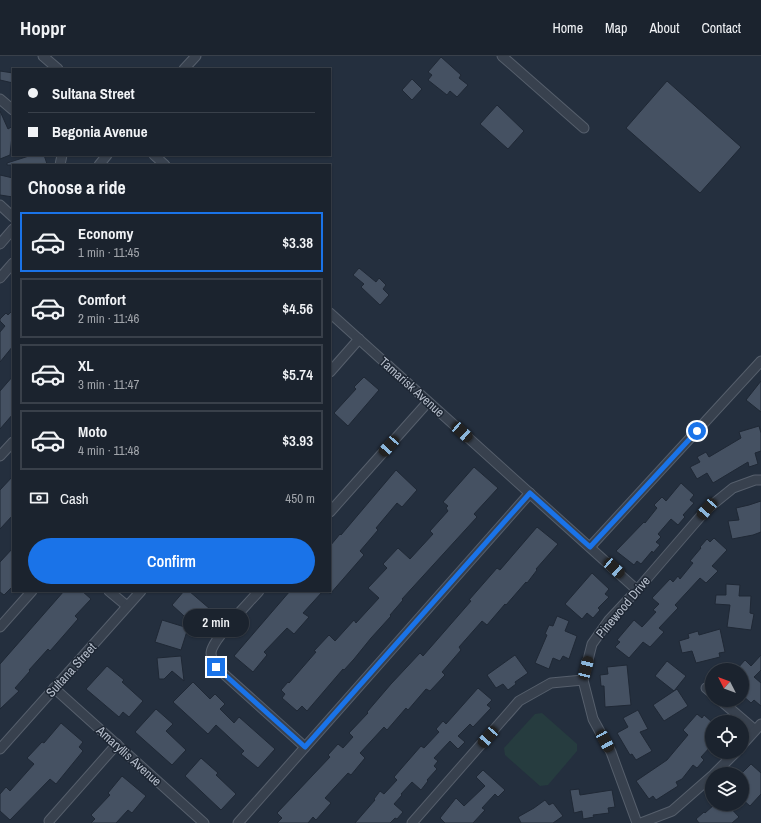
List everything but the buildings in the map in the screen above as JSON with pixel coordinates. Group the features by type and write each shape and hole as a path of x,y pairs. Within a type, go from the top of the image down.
{"street":[{"path":"43,56 57,68"},
{"path":"185,68 196,56"},
{"path":"502,56 584,128"},
{"path":"0,99 12,109"},
{"path":"100,164 106,156"},
{"path":"155,156 164,164"},
{"path":"0,205 12,217"},
{"path":"0,244 12,230"},
{"path":"0,278 12,264"},
{"name":"Tamarisk Avenue","path":"331,315 638,590"},
{"path":"331,371 359,339"},
{"path":"590,547 761,361"},
{"path":"331,511 428,402"},
{"path":"0,456 12,443"},
{"name":"Pinewood Drive","path":"637,823 611,752 594,719 583,680 592,644 609,620 638,590 707,509 733,488 755,480 761,480"},
{"path":"238,823 530,493"},
{"path":"0,627 31,592"},
{"path":"110,592 127,606"},
{"name":"Sultana Street","path":"0,748 140,592"},
{"path":"258,592 220,636 211,651 212,659 216,667 305,747"},
{"path":"412,823 519,701 551,683 583,680"},
{"name":"Amaryllis Avenue","path":"54,688 204,823"},
{"path":"730,707 758,727 749,737"},
{"path":"49,821 117,744"},
{"path":"721,767 729,759"},
{"path":"641,823 672,811 705,782"}],"green space":[{"path":"542,713 577,744 577,751 548,785 540,786 505,755 504,748 535,714"}],"route":[{"path":"216,667 305,747 530,493 590,547 697,431"}]}
